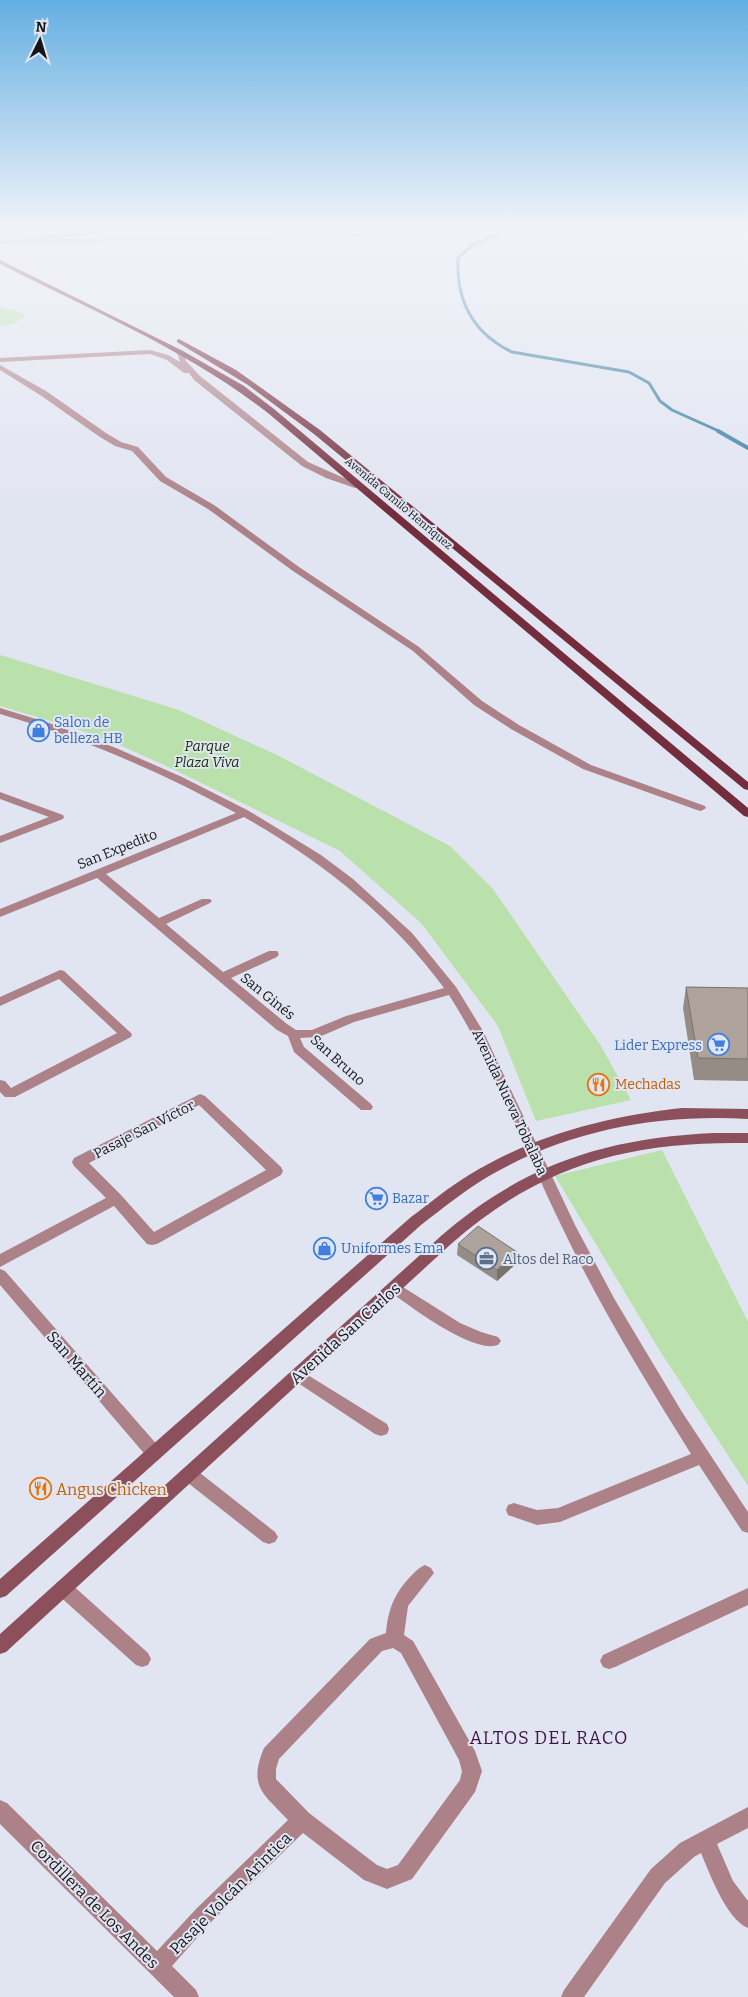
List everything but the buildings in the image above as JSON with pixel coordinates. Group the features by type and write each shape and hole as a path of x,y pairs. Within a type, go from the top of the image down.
{"main road":[{"name":"Avenida Camilo Henríquez","path":"124,323 221,374 257,399 748,814"},
{"name":"Avenida Camilo Henríquez","path":"174,339 209,356 233,371 317,432 748,787"},
{"path":"0,1590 416,1221 451,1194 493,1167 532,1150 593,1128 646,1117 709,1113 748,1114"},
{"name":"Avenida San Carlos","path":"0,1646 479,1212 509,1192 543,1174 592,1155 650,1142 701,1138 748,1138"}],"street":[{"path":"182,352 183,361 196,378"},
{"path":"0,360 159,353 169,357 305,464 328,476 358,486"},
{"path":"0,367 43,393 103,435 118,444 135,449 163,479 211,507 296,569 416,650 478,703 507,722 552,749 588,767 701,808"},
{"name":"Avenida Nueva Tobalaba","path":"0,711 63,731 127,756 246,813 322,861 369,898 412,941 452,990 489,1052 543,1174 609,1301 748,1526"},
{"path":"0,795 59,817 0,840"},
{"name":"San Expedito","path":"0,913 246,813"},
{"name":"San Ginés","path":"98,873 282,1028 294,1034 314,1034 350,1019 452,990"},
{"path":"157,923 206,901"},
{"path":"222,977 273,954"},
{"path":"0,1002 60,974 126,1034 10,1094 0,1084"},
{"name":"San Bruno","path":"294,1034 294,1039 299,1049 366,1107"},
{"name":"Pasaje San Víctor","path":"200,1099 276,1171 152,1240 116,1199 79,1162 200,1099"},
{"path":"0,1261 116,1199"},
{"name":"San Martín","path":"0,1274 154,1453"},
{"path":"395,1288 462,1331 476,1338 493,1341"},
{"path":"298,1375 381,1429"},
{"path":"514,1510 536,1518 560,1515 703,1456"},
{"path":"189,1474 269,1537"},
{"path":"395,1639 399,1603 425,1573"},
{"path":"63,1588 142,1659"},
{"path":"609,1661 748,1596"},
{"path":"395,1639 407,1647 468,1757 472,1771 468,1785 405,1872 387,1879 371,1873 302,1820 268,1783 266,1769 271,1754 376,1645 395,1639"},
{"name":"Cordillera de Los Andes","path":"0,1810 189,1997"},
{"path":"571,1997 658,1876 687,1850 748,1817"},
{"name":"Pasaje Volcán Arintica","path":"158,1966 204,1915 302,1820"},
{"path":"705,1840 726,1888 748,1918"}],"green space":[{"path":"0,323 14,323 0,326"},
{"name":"Parque Plaza Viva","path":"0,655 179,710 281,757 450,846 493,889 601,1046 631,1100 536,1121 498,1026 421,923 340,851 124,747 74,728 0,706"},
{"path":"662,1150 748,1322 748,1486 660,1351 555,1176"}],"waterway":[{"path":"476,323 498,344 512,352 629,372 649,383 660,401 672,410 721,432"},
{"path":"718,431 748,448"}],"place":[{"name":"Salon de belleza HB","path":"38,730"},
{"name":"Lider Express","path":"718,1045"},
{"name":"Mechadas","path":"599,1084"},
{"name":"Bazar","path":"376,1198"},
{"name":"Uniformes Ema","path":"325,1248"},
{"name":"Altos del Raco","path":"487,1259"},
{"name":"Angus Chicken","path":"40,1489"}],"district":[{"name":"ALTOS DEL RACO","path":"549,1738"}]}
